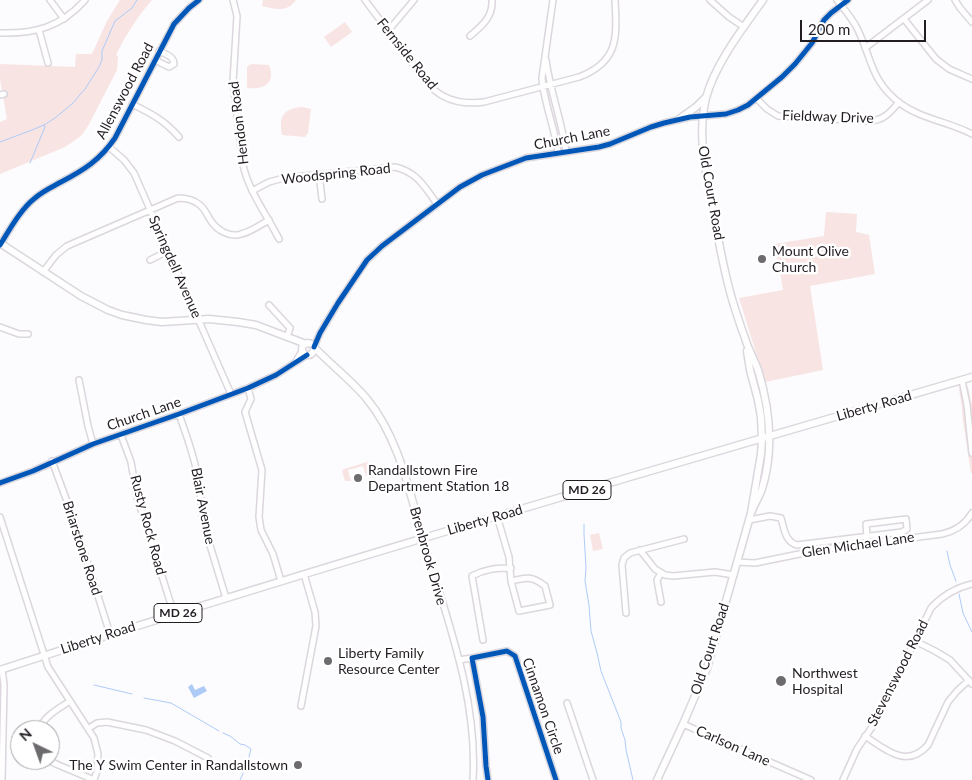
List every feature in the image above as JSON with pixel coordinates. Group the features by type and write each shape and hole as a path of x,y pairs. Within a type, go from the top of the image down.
{"main road":[{"name":"Old Court Road","path":"750,517 761,454 761,417 745,340 724,266 702,143 703,116 707,96 718,68 763,0"},
{"path":"678,119 696,107 707,96"},
{"name":"Brenbrook Drive","path":"0,244 81,296 122,315 162,322 198,320 238,322 256,326 289,338 324,358 344,374 357,388 372,406 384,426 398,455 423,538"},
{"name":"Old Court Road","path":"656,780 707,668 750,517 766,472 770,436 769,418 764,390 745,340"},
{"name":"Liberty Road","path":"1,669 280,581 972,377"}],"street":[{"path":"50,0 64,19"},
{"path":"0,33 39,30 64,19 85,0"},
{"name":"Allenswood Road","path":"0,244 34,198 86,168 108,148 177,20 199,0"},
{"name":"Hendon Road","path":"233,0 237,16 233,71 234,91 243,165 252,191 279,239"},
{"name":"Fernside Road","path":"365,0 435,91 450,100 474,104 594,71 605,60 615,41 615,0"},
{"path":"388,31 414,0"},
{"path":"470,36 488,18 492,8 492,0"},
{"path":"553,0 543,67 543,86 558,153"},
{"path":"710,0 744,27"},
{"path":"837,0 857,28 878,78 883,86 899,102 920,114 972,134"},
{"name":"Church Lane","path":"0,483 94,444 248,388 276,375 294,363 308,349 367,260 382,246 437,204 472,180 526,158 586,150 610,144 651,127 678,119 726,114 738,110 757,99 795,64 812,42 824,20 848,0"},
{"path":"865,48 928,0"},
{"path":"955,0 972,22"},
{"path":"904,19 936,59 949,69 972,79"},
{"path":"39,30 48,64"},
{"path":"155,60 169,67 174,64 173,58 159,51"},
{"path":"546,54 566,152"},
{"name":"Fieldway Drive","path":"757,99 771,113 784,117 868,121 884,118 899,102"},
{"path":"132,104 159,118 179,137"},
{"name":"Springdell Avenue","path":"108,148 117,154 134,173 231,394"},
{"name":"Woodspring Road","path":"252,191 262,185 284,178 386,168 401,169 408,171 420,181 437,204"},
{"path":"320,174 322,199"},
{"path":"43,272 56,255 67,246 178,198 194,201 204,209 214,226 230,235 242,234 269,220"},
{"path":"150,260 168,251"},
{"path":"268,306 290,328 289,338"},
{"path":"0,328 19,334 28,334"},
{"path":"79,380 88,426 94,444"},
{"path":"962,380 967,405 972,453"},
{"path":"248,388 251,399 245,412 262,470 260,524 263,536 273,554 280,581"},
{"name":"Blair Avenue","path":"179,414 196,470 202,518 226,598"},
{"name":"Rusty Rock Road","path":"121,435 131,462 137,497 174,614"},
{"name":"Briarstone Road","path":"52,461 74,520 110,634"},
{"name":"Glen Michael Lane","path":"737,562 755,563 819,550 942,534 962,526 972,513"},
{"path":"497,516 511,568 511,581 519,611 550,605 546,586 536,579 525,578 511,581"},
{"path":"750,517 770,516 781,518 788,539 791,544 797,546 902,532 907,529 906,519 866,524 867,536"},
{"path":"0,517 48,668 89,728 98,754 97,771 94,780 60,766"},
{"name":"Brenbrook Drive","path":"423,538 465,685 471,723 473,780"},
{"path":"626,613 622,561 627,555 640,550 684,539"},
{"path":"640,550 655,569 661,573 673,576 715,572 734,575"},
{"path":"483,640 472,576 481,571 511,568"},
{"path":"661,573 657,580 661,602"},
{"path":"301,706 316,626 315,612 304,574"},
{"name":"Stevenswood Road","path":"843,780 857,749 883,708 928,615 936,603 954,589 972,584"},
{"path":"865,736 896,755 912,756 924,750 952,696 970,682 950,660 915,641"},
{"name":"Cinnamon Circle","path":"459,660 507,651 514,656 556,780"},
{"path":"472,658 483,717 488,780"},
{"path":"1,669 4,684 2,780"},
{"path":"45,720 70,700"},
{"path":"567,703 593,780"},
{"path":"89,728 97,723 107,722 146,730 175,741 208,758"},
{"name":"Carlson Lane","path":"683,724 810,780"}],"shaded area":[{"path":"120,0 152,0 132,26 116,55 118,56 117,70 88,126 81,136 65,147 0,174 0,122 7,119 0,79 0,64 75,67 76,54 92,54 107,21"},
{"path":"263,0 296,0 289,7 280,9 262,6"},
{"path":"345,22 352,32 331,47 324,37"},
{"path":"251,64 269,65 271,76 267,84 259,88 247,88 247,67"},
{"path":"302,107 311,109 308,133 305,137 282,135 281,123 283,115 290,110"},
{"path":"826,212 857,214 856,232 869,235 875,274 810,286 823,370 765,382 739,298 783,290 775,244 824,236"},
{"path":"968,387 972,406 972,473 959,389"},
{"path":"367,462 374,470 379,469 379,472 366,476 363,466 348,470 351,481 345,481 342,471 344,469"},
{"path":"599,533 603,549 593,551 590,535"}],"water":[{"path":"192,684 195,690 204,686 207,691 194,698 188,687"}],"waterway":[{"path":"0,142 44,125 72,104 85,89 99,67 102,60 102,51 115,21 132,8 137,0"},
{"path":"30,163 45,127 44,125"},
{"path":"584,524 585,581 591,631 601,671 621,722 633,780"},
{"path":"947,551 956,581"},
{"path":"959,594 963,613 972,632"},
{"path":"94,685 132,694"},
{"path":"144,698 171,703 219,731"},
{"path":"223,733 251,749 247,765 240,780"}],"cycle path":[{"path":"0,245 16,220 30,203 44,191 84,169 109,146 115,138 174,24 199,0"},
{"path":"314,347 338,303 367,260 382,246 460,187 482,175 526,158 599,147 664,123 690,117 726,114 738,110 748,105 782,77 812,43 824,20 848,0"},
{"path":"0,483 33,471 93,444 248,388 276,375 307,355"},
{"path":"488,780 483,717 472,658 507,651 515,656 556,780"}],"place":[{"name":"Mount Olive Church","path":"762,259"},
{"name":"Randallstown Fire Department Station 18","path":"358,478"},
{"name":"Liberty Family Resource Center","path":"328,661"},
{"name":"Northwest Hospital","path":"781,681"},
{"name":"The Y Swim Center in Randallstown","path":"298,765"}]}
